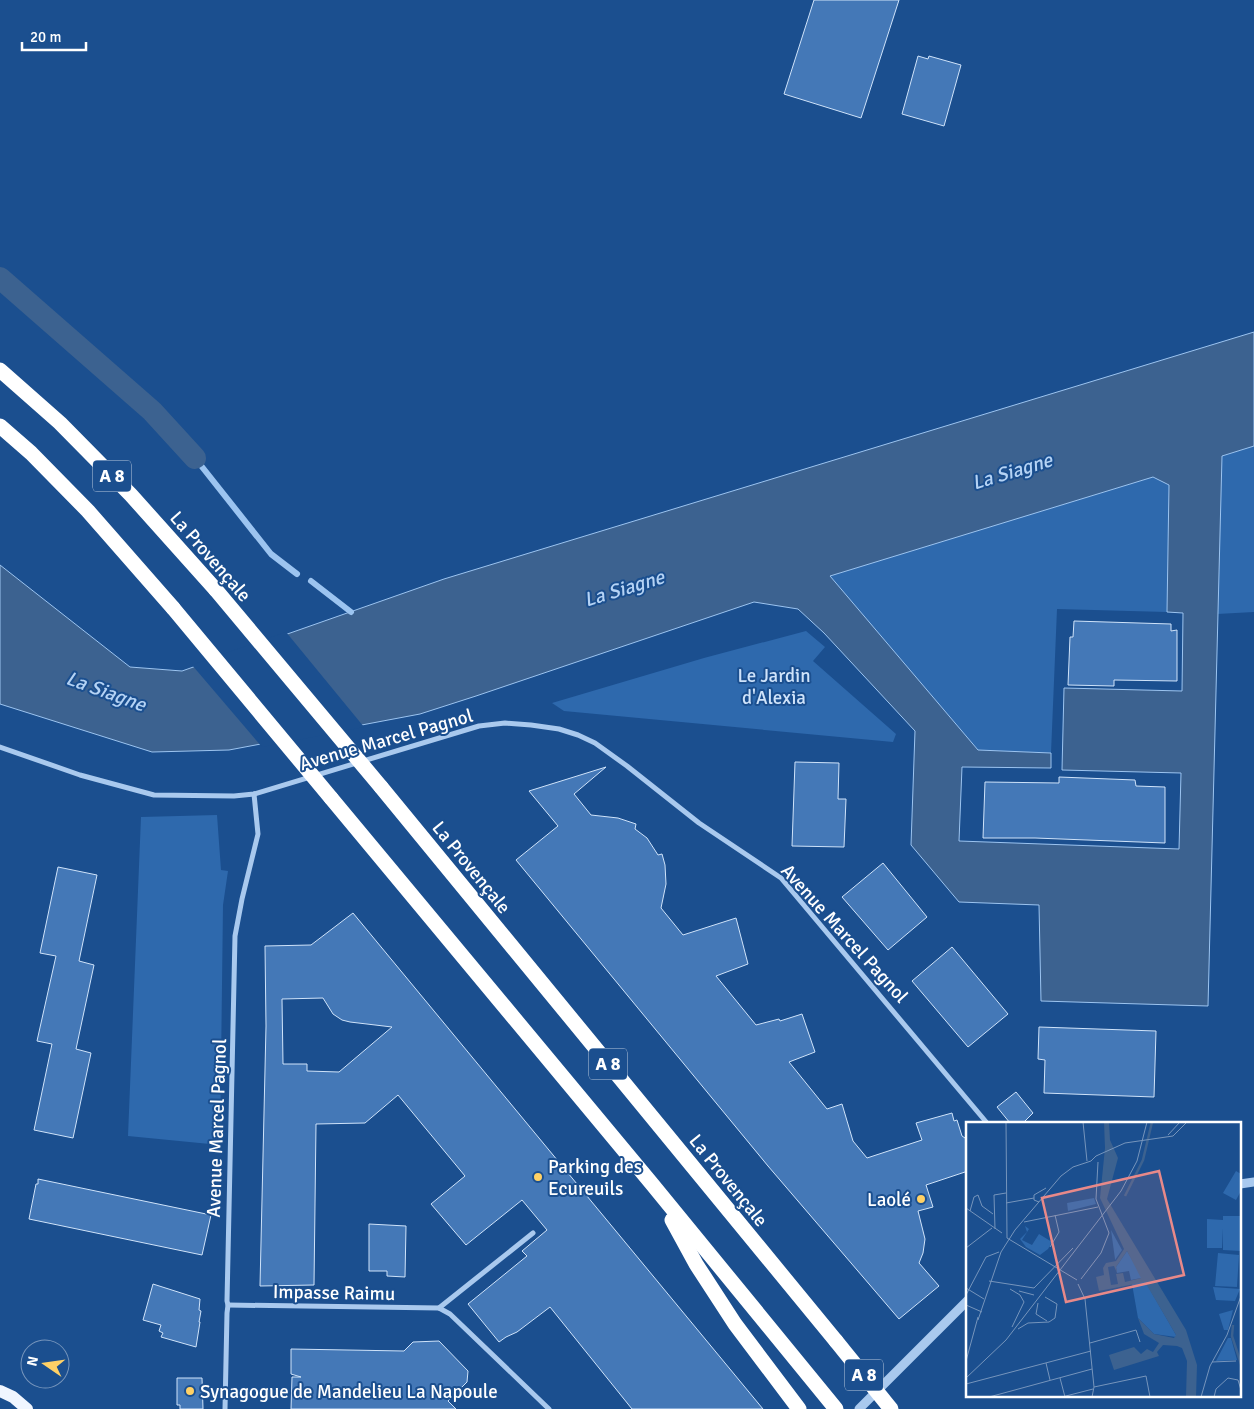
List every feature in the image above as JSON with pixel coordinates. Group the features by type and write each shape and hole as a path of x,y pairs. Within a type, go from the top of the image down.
{"highway":[{"name":"La Provençale","path":"0,370 60,423 86,449 131,495 216,590 891,1409"},
{"name":"A 8","path":"0,426 88,511 173,608 652,1184 836,1409"},
{"path":"652,1184 696,1264 735,1324 796,1406"}],"main road":[{"path":"0,1391 13,1397 27,1409"}],"street":[{"name":"Avenue Marcel Pagnol","path":"225,1409 235,936 258,834 254,794 478,726 531,725 578,735 595,743 699,823 781,878 986,1122"},
{"path":"0,747 80,775 154,795 234,796 254,794"},
{"path":"533,1233 439,1308 450,1314 548,1409"},
{"path":"859,1409 966,1302"},
{"name":"Impasse Raimu","path":"228,1305 439,1308"}],"green space":[{"path":"1254,446 1254,612 1217,614 1222,456"},
{"path":"1153,477 1169,485 1167,612 1057,609 1051,753 978,750 829,576"},
{"name":"Le Jardin d'Alexia","path":"806,631 825,647 813,661 896,734 893,742 564,711 552,703 704,658"},
{"path":"217,815 221,870 228,871 223,905 220,1145 128,1136 141,817"}],"water":[{"name":"La Siagne","path":"1254,332 1254,446 1222,456 1208,1006 1041,1001 1039,905 959,902 911,845 915,731 824,633 798,609 754,602 420,714 229,750 152,752 0,704 0,565 130,667 182,671 444,579","holes":["1153,477 1169,485 1167,612 1183,613 1182,691 1064,688 1062,770 1181,773 1179,849 959,841 962,767 1051,768 1051,753 978,750 830,576"]}],"pier":[{"path":"286,632 364,727 262,747 192,665"}],"building":[{"path":"814,0 899,0 861,118 784,94"},
{"path":"918,56 928,59 929,56 961,65 944,126 902,114"},
{"path":"1074,621 1171,624 1171,631 1177,630 1177,681 1114,680 1114,686 1068,685 1070,637 1073,637"},
{"path":"795,762 839,763 838,799 846,799 844,847 792,846"},
{"path":"606,767 574,794 591,815 618,818 636,824 635,829 647,838 658,855 662,854 665,865 666,884 661,908 683,935 736,918 748,964 716,976 756,1025 779,1019 780,1021 802,1014 815,1052 789,1062 827,1109 842,1104 853,1141 867,1158 922,1140 916,1123 952,1113 954,1121 957,1120 962,1136 966,1139 966,1172 926,1185 933,1207 918,1211 925,1239 919,1263 939,1286 899,1319 768,1166 516,860 558,826 529,791"},
{"path":"1059,777 1135,780 1136,786 1165,787 1165,843 983,838 985,782 1059,783"},
{"path":"883,863 927,917 888,950 842,897"},
{"path":"58,867 97,875 79,961 94,965 76,1049 91,1053 73,1138 34,1130 52,1044 37,1041 56,956 40,953"},
{"path":"353,913 763,1409 632,1409 550,1307 517,1332 499,1342 468,1304 527,1256 522,1251 547,1230 522,1200 466,1245 431,1204 465,1176 398,1095 365,1123 316,1124 314,1285 260,1286 266,1026 265,946 311,945","holes":["323,998 333,1014 342,1020 350,1022 392,1027 339,1072 307,1071 307,1064 283,1064 282,999"]},
{"path":"952,947 1008,1014 968,1047 912,981"},
{"path":"1039,1027 1156,1031 1154,1097 1044,1093 1045,1060 1038,1059"},
{"path":"1016,1092 1033,1113 1024,1122 1009,1122 997,1107"},
{"path":"38,1179 211,1215 202,1255 29,1219"},
{"path":"369,1224 406,1226 405,1277 387,1276 387,1271 369,1271"},
{"path":"153,1284 200,1299 199,1310 201,1311 196,1347 161,1337 163,1333 159,1331 161,1325 143,1320"},
{"path":"439,1341 468,1371 467,1382 448,1401 456,1409 291,1409 292,1377 301,1377 291,1374 291,1349 404,1351 413,1342"},
{"name":"Synagogue de Mandelieu La Napoule","path":"177,1378 202,1378 203,1409 180,1409 180,1405 177,1405"}],"waterway":[{"path":"0,278 152,411 195,458"},
{"path":"195,458 271,554 297,574"},
{"path":"311,581 351,612"}],"place":[{"name":"Parking des Ecureuils","path":"538,1177"},
{"name":"Laolé","path":"921,1199"},
{"name":"Synagogue de Mandelieu La Napoule","path":"190,1391"}]}
